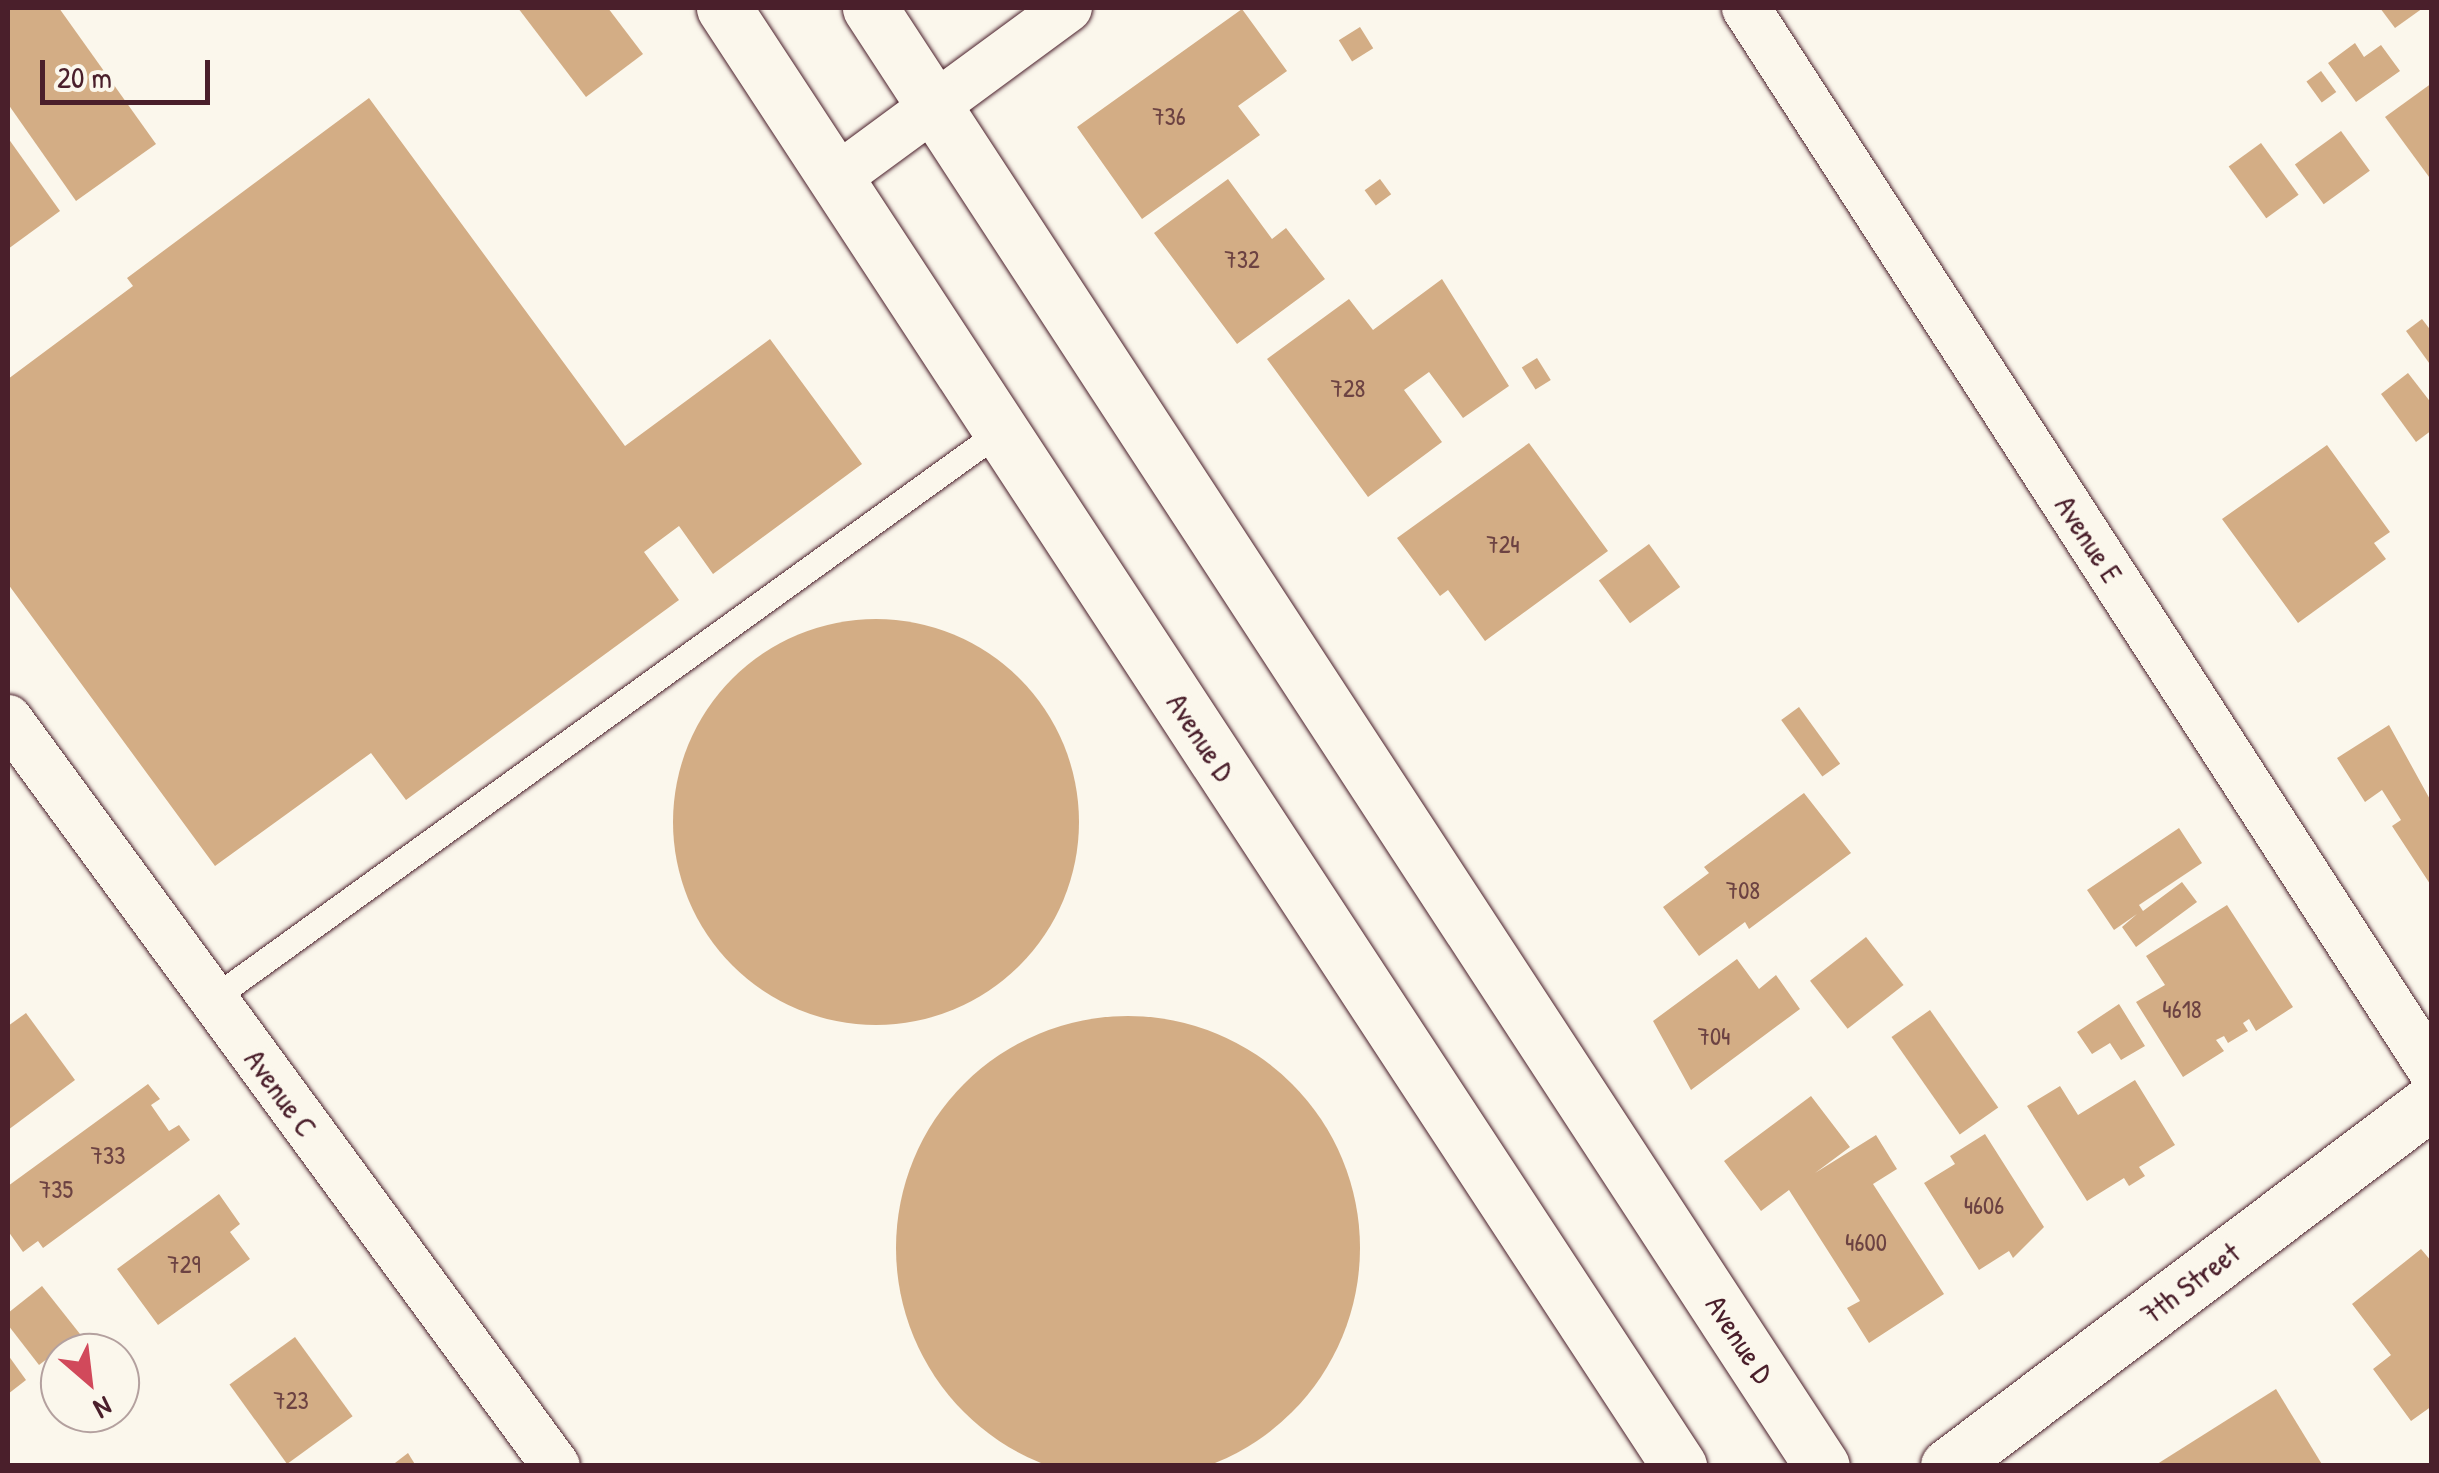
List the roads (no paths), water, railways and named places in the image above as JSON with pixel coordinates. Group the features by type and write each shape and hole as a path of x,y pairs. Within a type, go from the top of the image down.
{"street":[{"name":"Avenue D","path":"724,8 1679,1466"},
{"name":"Avenue D","path":"870,8 1822,1466"},
{"path":"835,180 1068,8"},
{"name":"Avenue E","path":"1746,8 2432,1070"},
{"name":"Avenue C","path":"8,719 22,770 212,1000 556,1466"},
{"name":"7th Street","path":"1948,1466 2432,1101"}],"lane":[{"path":"212,1000 1000,431"}]}
